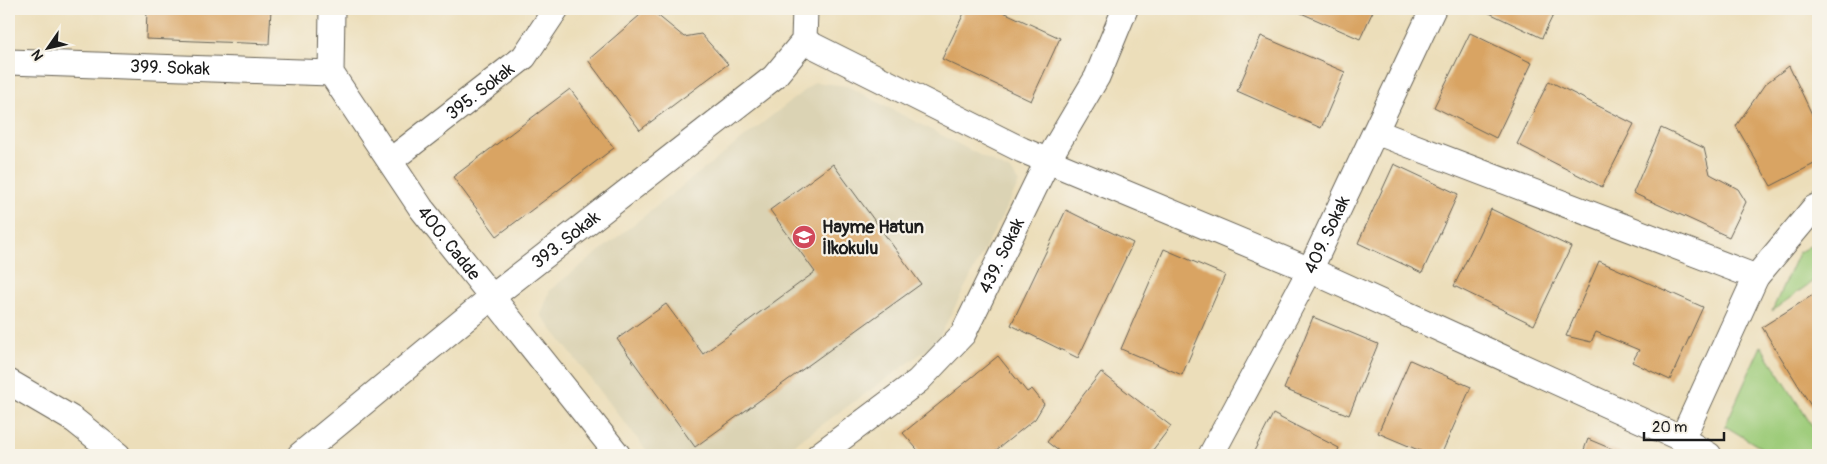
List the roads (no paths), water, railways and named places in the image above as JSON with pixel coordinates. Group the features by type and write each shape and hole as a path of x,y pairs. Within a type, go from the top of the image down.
{"street":[{"path":"331,73 332,9"},
{"name":"395. Sokak","path":"390,161 524,57 556,9"},
{"path":"806,9 804,41 1022,150 1310,270 1682,439 1709,455"},
{"name":"439. Sokak","path":"819,455 918,381 963,334 1048,160 1097,77 1125,9"},
{"name":"409. Sokak","path":"1212,455 1310,270 1433,9"},
{"name":"393. Sokak","path":"300,455 492,297 774,77 804,41"},
{"name":"399. Sokak","path":"9,62 331,73"},
{"name":"400. Cadde","path":"331,73 421,208 618,455"},
{"path":"1376,132 1756,277"},
{"path":"1682,439 1756,277 1814,208 1818,206"},
{"path":"9,382 74,420 118,455"}],"place":[{"name":"Hayme Hatun İlkokulu","path":"804,237"}]}
